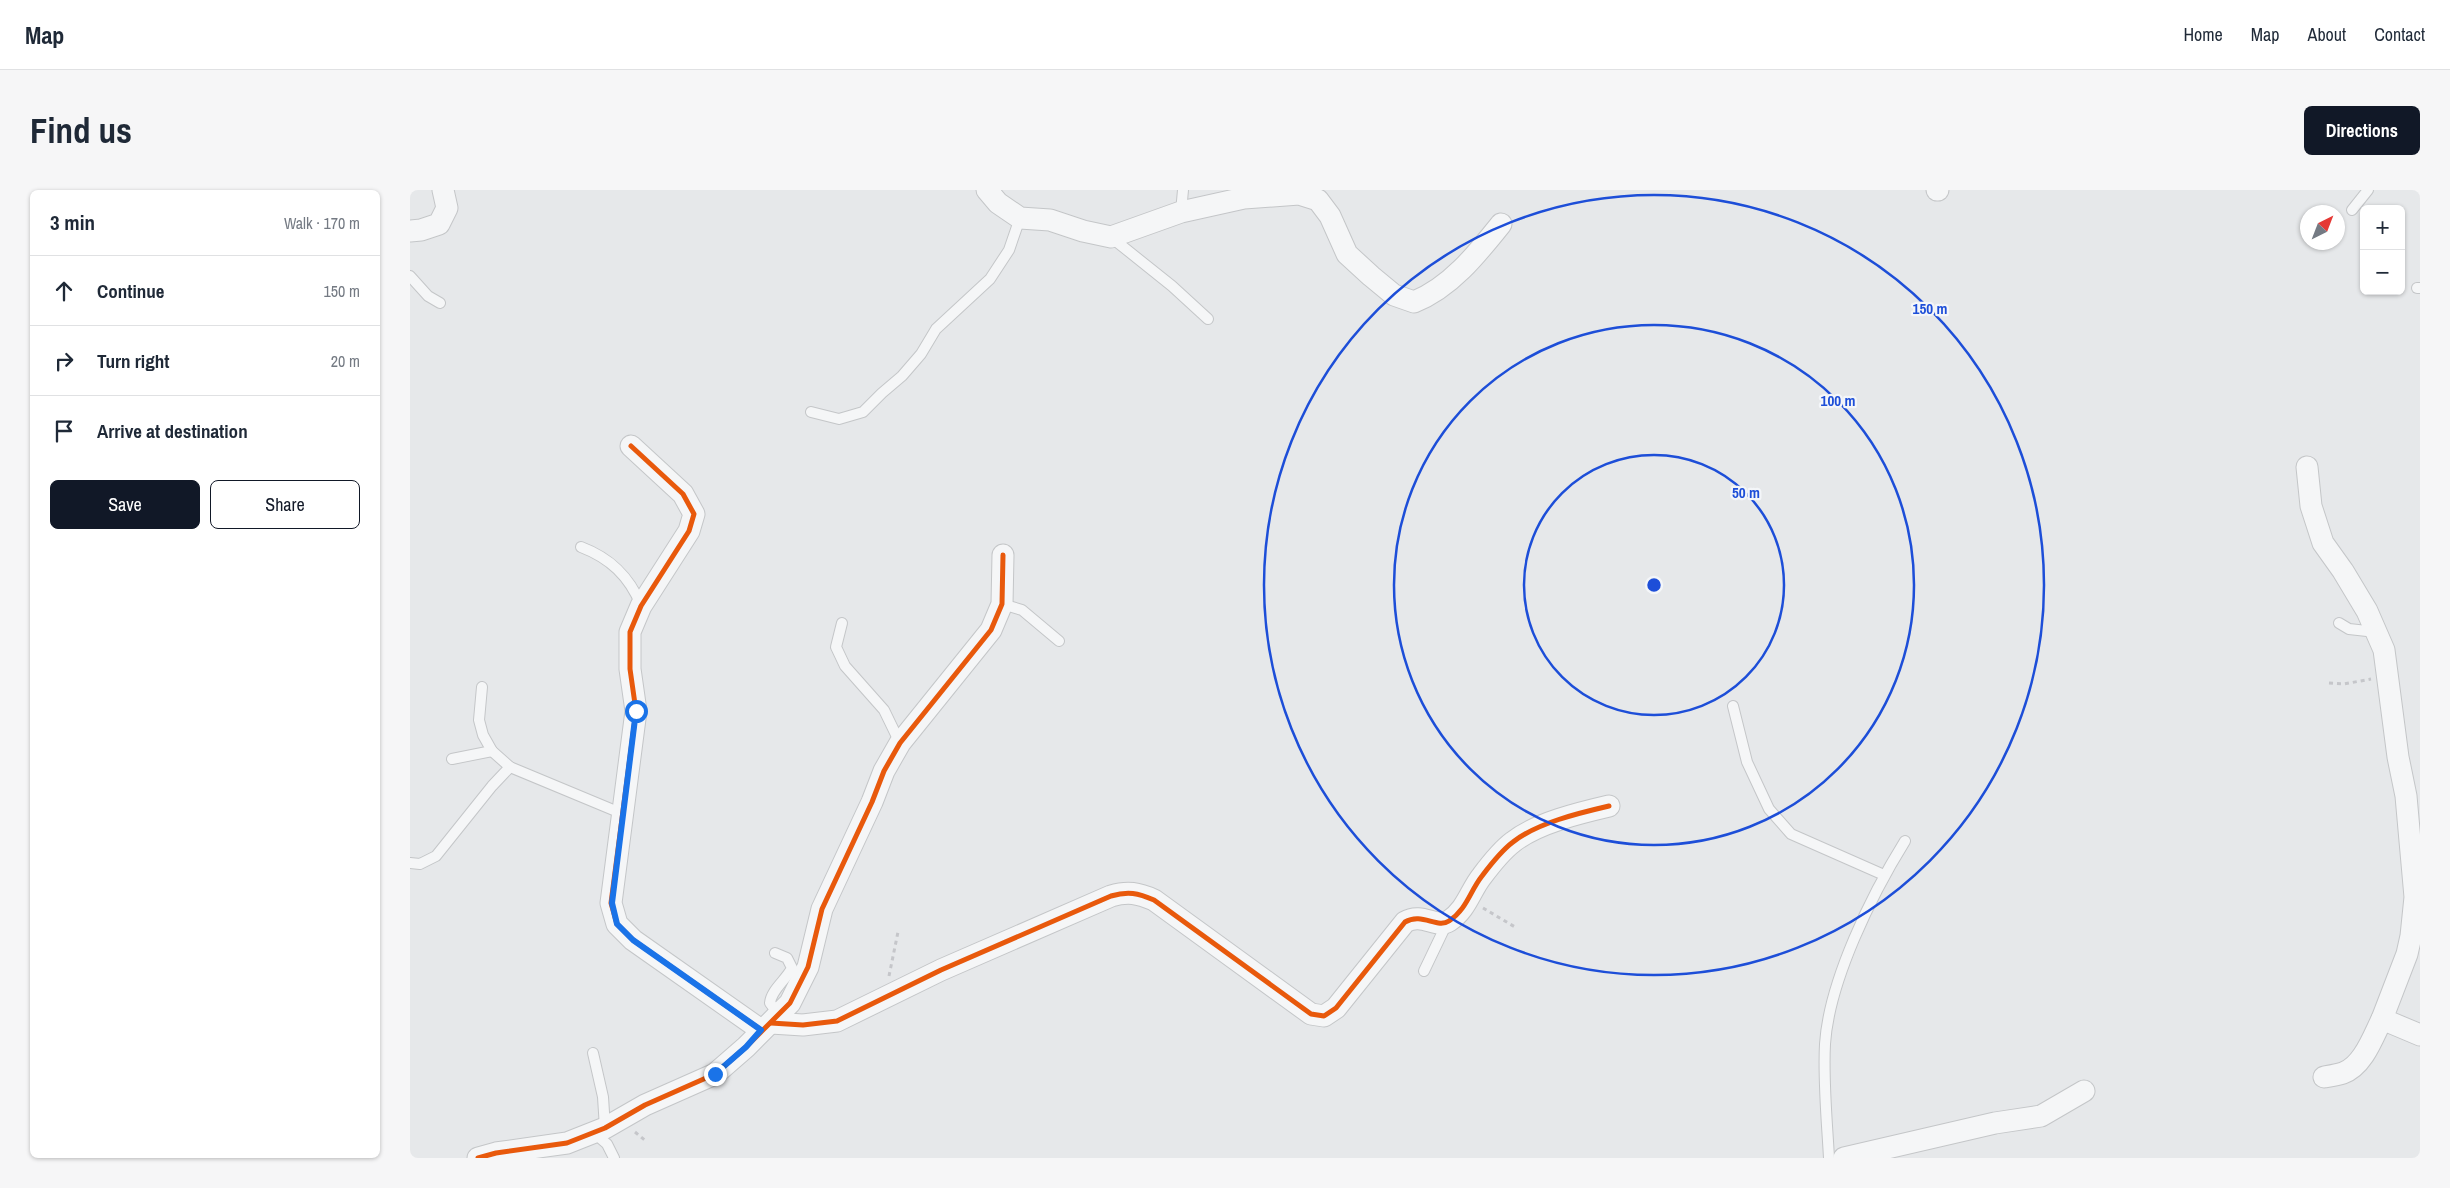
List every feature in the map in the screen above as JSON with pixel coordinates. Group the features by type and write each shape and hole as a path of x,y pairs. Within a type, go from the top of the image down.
{"street":[{"path":"410,231 422,230 439,224 447,208 444,190"},
{"path":"987,190 998,203 1020,218 1050,220 1111,237 1181,212 1244,198 1300,194 1320,195 1347,254 1394,295 1414,302 1431,295 1457,273 1501,224"},
{"path":"631,446 683,494 694,514 689,532 641,606 630,632 630,669 636,711 612,903 617,924 633,940 770,1023 803,1025 837,1021 974,955 1111,896 1125,892 1138,893 1154,900 1311,1014 1324,1016 1336,1008 1405,922 1412,918 1424,918 1437,923 1447,922 1469,901 1480,878 1513,842 1531,831 1583,812 1609,806"},
{"path":"2307,467 2311,506 2323,543 2343,571 2384,650 2389,676 2398,756 2406,796 2415,897 2407,954 2382,1019 2366,1050 2355,1065 2344,1073 2324,1077"},
{"path":"478,1158 496,1153 567,1143 599,1130 645,1105 715,1074 746,1047 790,1003 808,967 822,909 884,772 900,743 991,630 1002,604 1003,555"},
{"path":"2382,1019 2420,1035"},
{"path":"1844,1158 1995,1124 2041,1116 2084,1091"}],"lane":[{"path":"1181,212 1183,190"},
{"path":"2352,210 2368,190"},
{"path":"812,412 839,419 863,412 902,376 921,354 936,329 990,279 1009,250 1020,218"},
{"path":"1111,237 1172,286 1208,319"},
{"path":"410,276 428,296 440,303"},
{"path":"581,548 595,552 618,569 633,586 641,606"},
{"path":"1002,604 1022,610 1059,641"},
{"path":"842,623 836,647 845,666 884,710 900,743"},
{"path":"2339,623 2349,629 2376,632"},
{"path":"482,687 479,720 483,735 492,751 510,767 623,814"},
{"path":"1733,706 1747,762 1769,809 1791,834 1884,875"},
{"path":"452,760 492,751"},
{"path":"410,863 420,864 436,856 492,786 510,767"},
{"path":"1828,1158 1825,1044 1835,989 1884,875 1905,841"},
{"path":"1424,971 1447,922"},
{"path":"770,1023 771,996 786,979 792,968 787,958 775,953"},
{"path":"593,1053 603,1097 599,1130 614,1158"}],"path":[{"path":"2329,683 2363,681 2389,676"},
{"path":"1469,901 1515,927"},
{"path":"885,998 898,932"}],"cycle path":[{"path":"631,446 683,494 694,514 689,531 641,606 630,632 630,669 636,711 611,903 617,924 633,940 761,1030"},
{"path":"478,1158 496,1153 567,1143 605,1128 645,1105 715,1074 746,1047 790,1003 808,967 822,909 872,802 884,771 900,743 991,630 1002,604 1003,555"},
{"path":"771,1023 803,1025 837,1021 941,970 1111,896 1128,893 1138,894 1154,900 1311,1014 1324,1016 1336,1008 1405,922 1411,919 1423,919 1444,923 1455,916 1489,867 1513,842 1546,824 1572,815 1609,806"}],"route":[{"path":"636,711 612,903 617,924 633,940 761,1030 746,1047 715,1074"}]}
